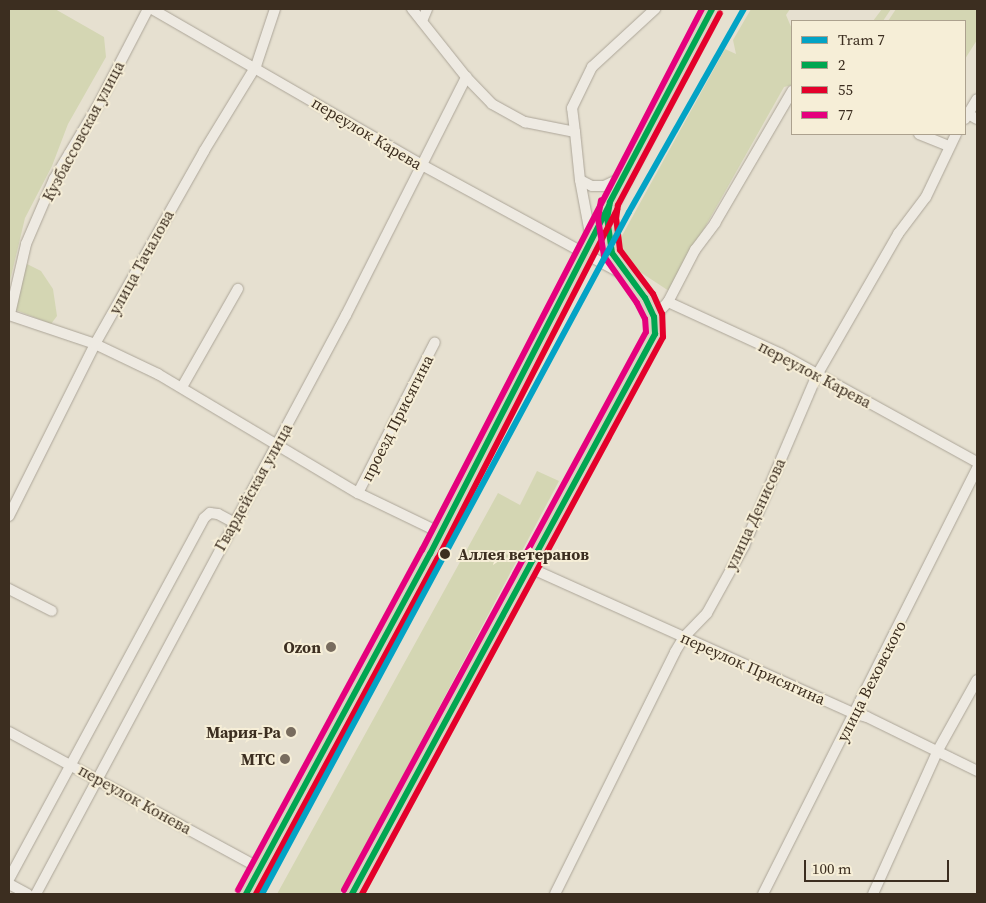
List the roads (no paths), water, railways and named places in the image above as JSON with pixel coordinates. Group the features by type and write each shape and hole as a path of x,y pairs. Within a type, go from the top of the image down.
{"highway":[{"path":"246,894 441,533 610,202 712,9"},
{"path":"352,894 528,567 647,354 655,334 654,317 634,282 617,262 610,246 607,220 610,202"}],"street":[{"name":"переулок Карева","path":"150,9 256,66 422,165 567,242 584,255 603,260 634,282"},
{"name":"Кузбассовская улица","path":"9,314 26,244 54,180 150,9"},
{"name":"улица Тачалова","path":"9,516 95,344 204,150 256,66 276,9"},
{"path":"412,9 466,77 492,104 525,122 575,132"},
{"path":"422,21 427,9"},
{"path":"591,239 580,180 572,108 592,67 655,9"},
{"name":"Гвардейская улица","path":"36,894 232,522 276,446 466,77"},
{"path":"654,317 668,302 695,250 791,93"},
{"path":"970,117 977,100"},
{"path":"921,135 948,146"},
{"name":"улица Денисова","path":"555,894 589,821 622,764 684,637 707,613 744,546 817,375 898,234 926,197 948,146 955,135"},
{"path":"580,180 592,186 604,186 623,177"},
{"path":"182,387 238,289"},
{"name":"переулок Карева","path":"668,302 781,354 977,462"},
{"path":"9,314 95,344 182,387 276,446 358,493 441,533"},
{"name":"проезд Присягина","path":"358,493 435,342"},
{"name":"улица Веховского","path":"763,894 977,468"},
{"path":"9,879 73,764 204,518 210,513 218,514 232,522"},
{"name":"переулок Присягина","path":"528,567 938,750 977,771"},
{"path":"9,589 52,610"},
{"path":"873,894 938,750 977,680"},
{"name":"переулок Конева","path":"9,732 73,764 260,868"},
{"path":"9,884 28,894"}],"tram line":[{"name":"7","path":"262,894 629,212 744,9"}],"place":[{"name":"Аллея ветеранов","path":"445,554"},
{"name":"Ozon","path":"331,647"},
{"name":"Мария-Ра","path":"291,732"},
{"name":"МТС","path":"285,759"}]}
